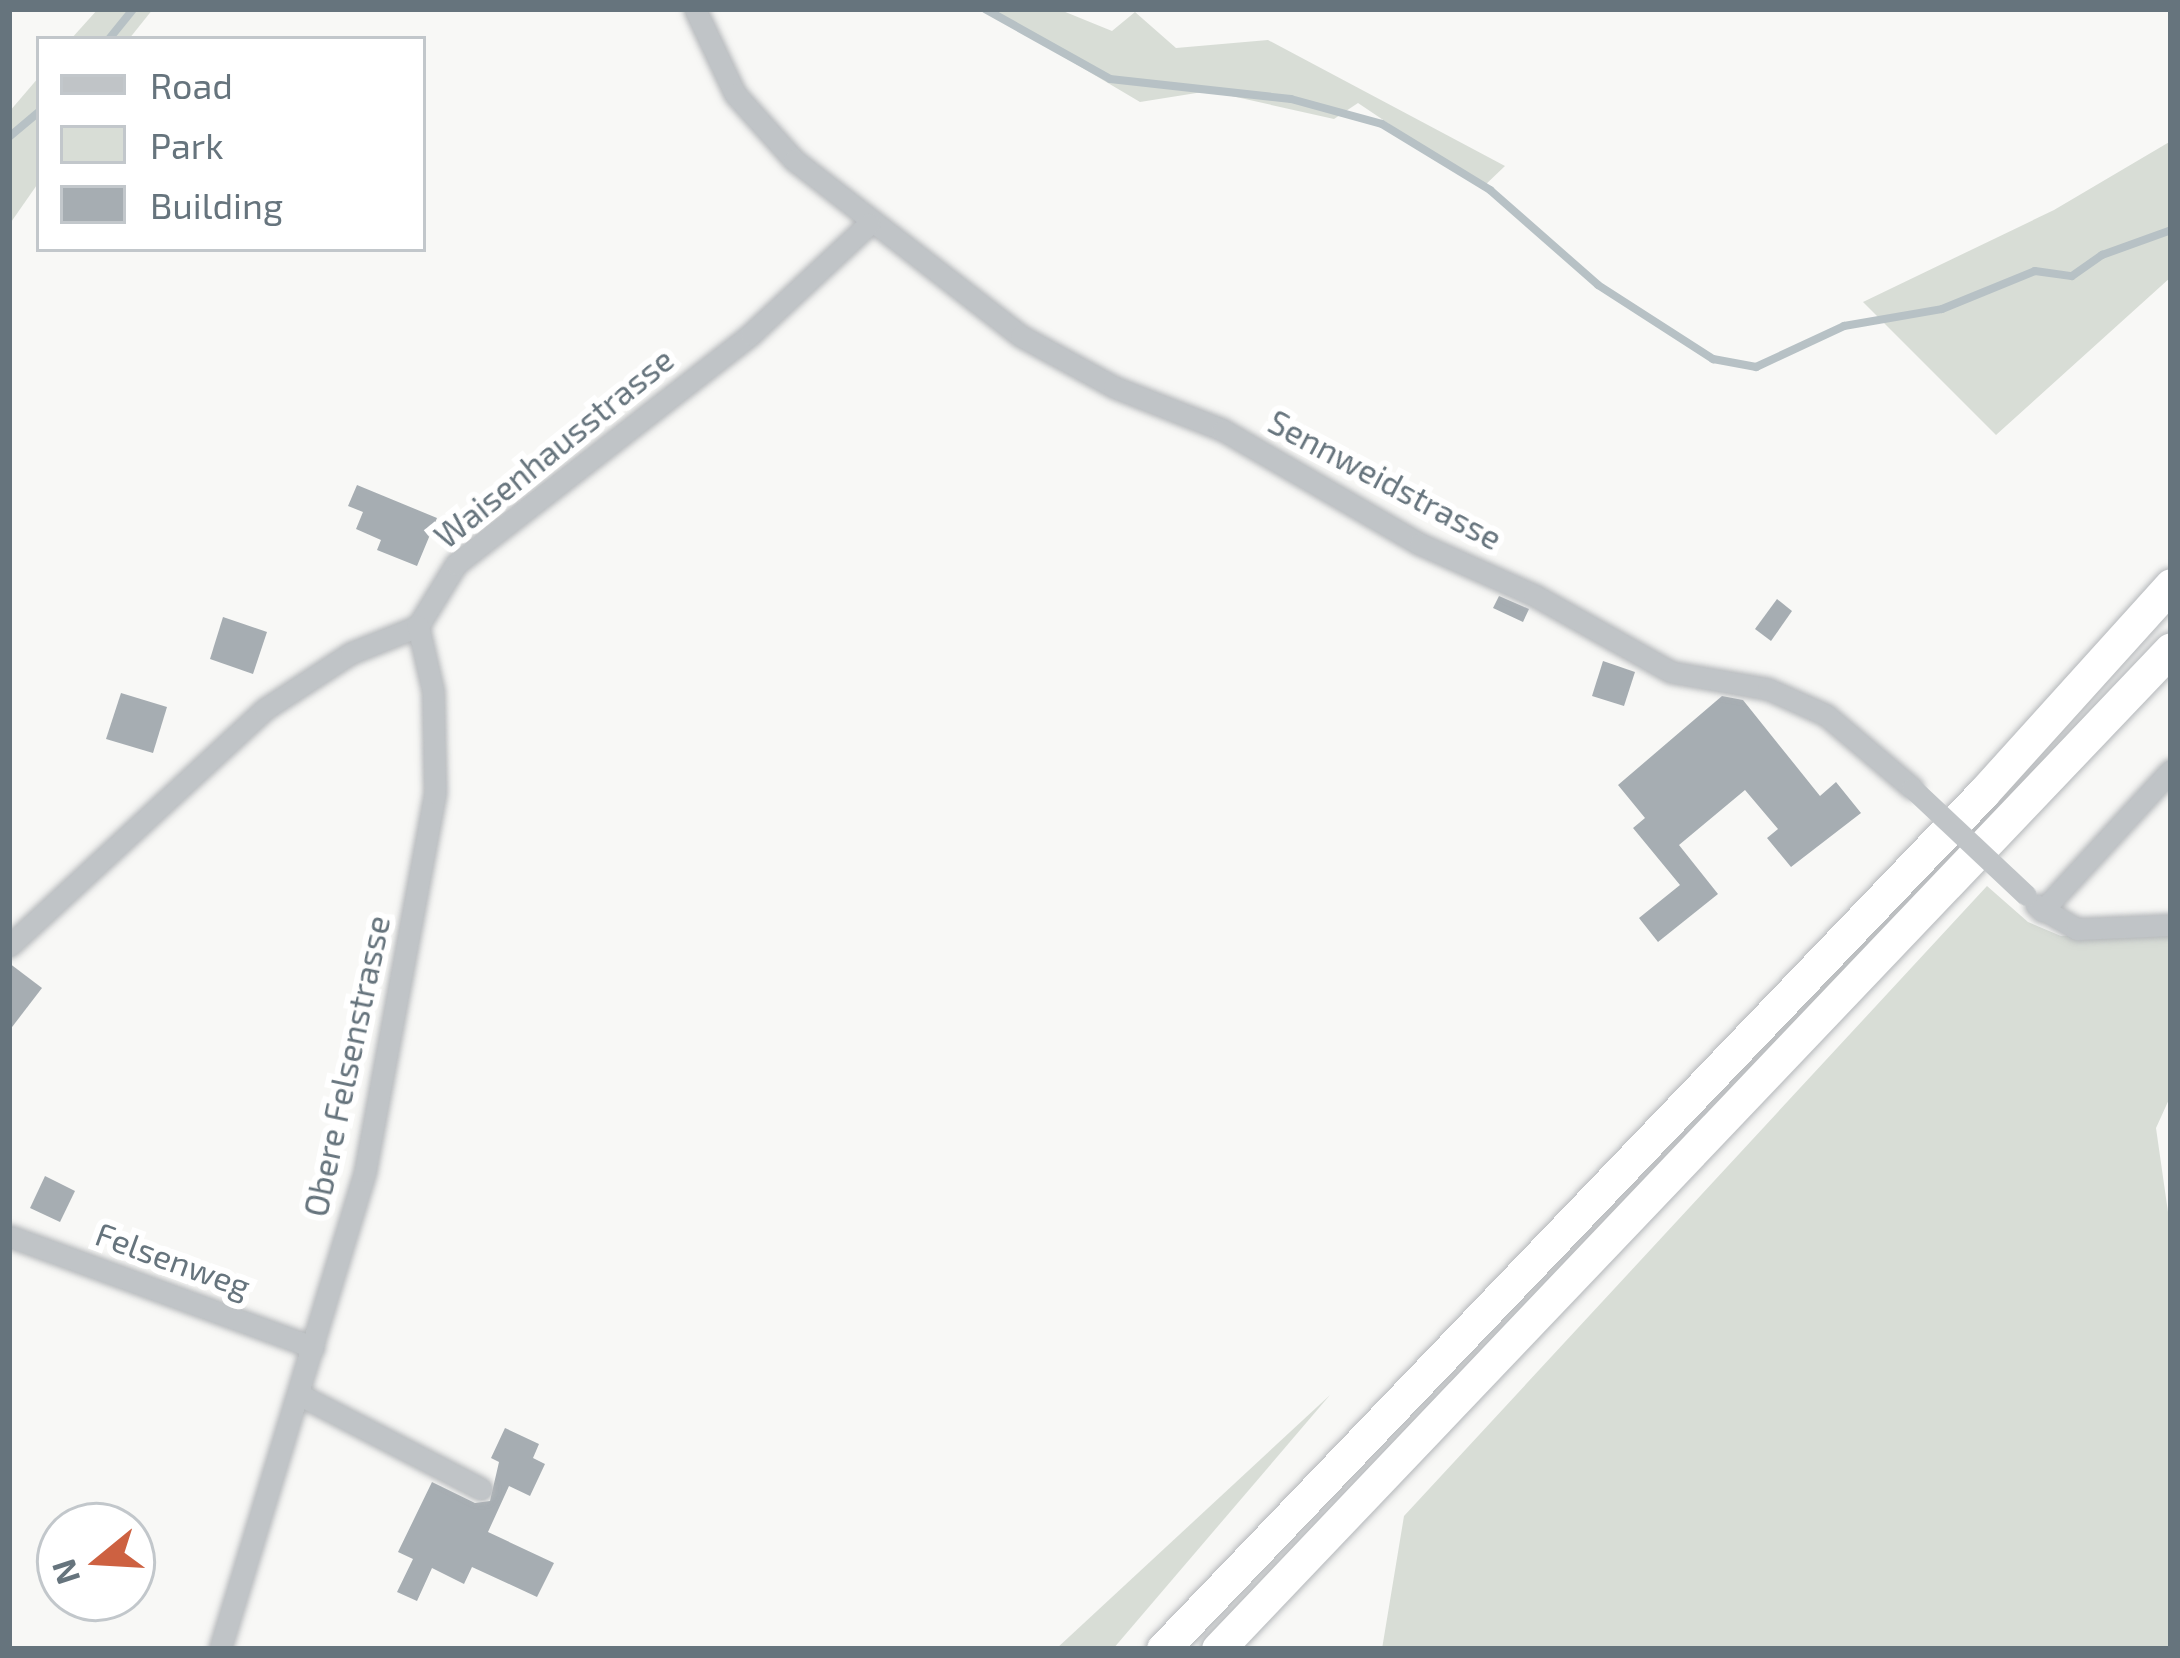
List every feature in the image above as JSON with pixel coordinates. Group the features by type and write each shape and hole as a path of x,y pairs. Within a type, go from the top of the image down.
{"highway":[{"path":"1163,1649 1536,1252 1953,826 2171,585"},
{"path":"1218,1649 2171,649"},
{"path":"1236,1649 1258,1604"}],"street":[{"name":"Sennweidstrasse","path":"695,9 754,120 868,224 1076,368 1223,430 1420,544 1534,595 1671,671 1768,689 1826,715 2034,903 2077,929 2171,925"},
{"name":"Waisenhausstrasse","path":"418,626 456,564 751,334 868,224"},
{"path":"9,946 265,709 351,652 418,626"},
{"name":"Obere Felsenstrasse","path":"220,1649 365,1171 435,793 433,692 418,626"},
{"path":"2034,903 2171,770"},
{"name":"Felsenweg","path":"9,1236 314,1347"},
{"path":"298,1394 481,1489"}],"green space":[{"path":"98,9 153,9 131,36 74,36"},
{"path":"983,9 1058,9 1112,31 1135,12 1176,48 1268,40 1505,166 1483,187 1358,103 1334,119 1209,91 1140,102"},
{"path":"36,80 36,186 9,225 9,112"},
{"path":"2171,141 2171,277 1996,435 1863,302 2054,210"},
{"path":"1987,886 2028,922 2061,936 2171,932 2171,1095 2156,1128 2171,1233 2171,1649 1382,1649 1404,1516"},
{"path":"1330,1395 1113,1649 1056,1649"}],"building":[{"path":"357,485 437,518 417,566 377,550 381,540 356,529 363,512 348,506"},
{"path":"1499,596 1529,609 1523,622 1493,608"},
{"path":"1777,599 1792,611 1771,641 1755,629"},
{"path":"223,617 267,632 253,674 210,659"},
{"path":"1603,661 1635,672 1624,706 1592,696"},
{"path":"121,693 167,707 153,753 106,739"},
{"path":"1722,696 1743,700 1820,796 1836,782 1861,813 1791,867 1767,838 1778,829 1745,790 1679,845 1718,894 1658,942 1639,918 1680,885 1633,828 1645,818 1618,785"},
{"path":"9,963 42,988 9,1031"},
{"path":"45,1176 75,1191 60,1222 30,1208"},
{"path":"505,1428 539,1444 533,1458 545,1464 530,1496 509,1486 488,1532 554,1563 537,1597 472,1567 464,1584 432,1568 417,1601 397,1592 413,1559 398,1552 432,1482 475,1503 490,1501 499,1462 491,1458"}],"waterway":[{"path":"111,36 133,9"},
{"path":"985,9 1110,79 1291,99 1382,124 1490,190 1598,285 1713,359 1756,367 1844,326 1942,309 2035,271 2072,276 2102,255 2171,230"},
{"path":"9,137 36,114"}]}
